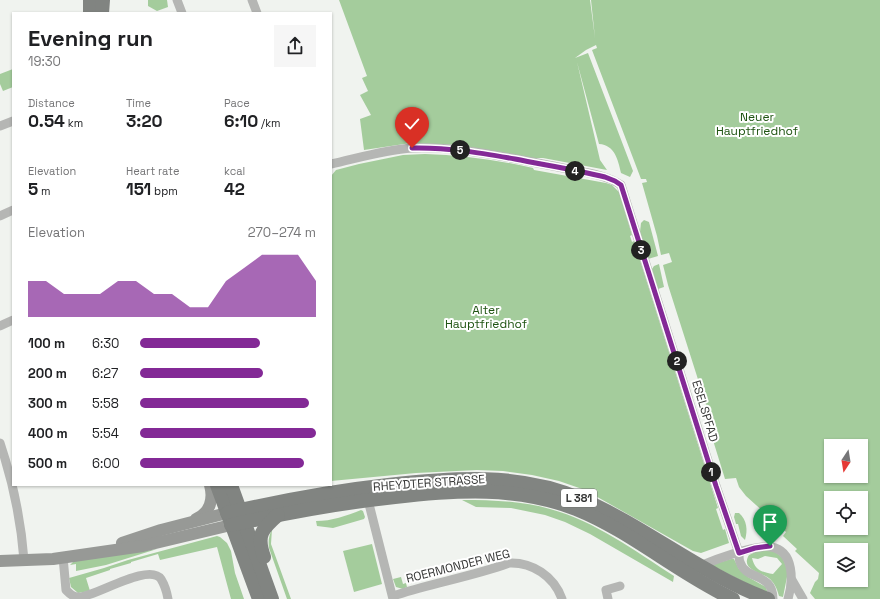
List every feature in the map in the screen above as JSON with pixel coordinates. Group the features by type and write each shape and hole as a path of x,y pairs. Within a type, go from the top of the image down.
{"main road":[{"path":"90,0 90,12"},
{"path":"102,12 103,0"},
{"name":"RHEYDTER STRASSE","path":"0,561 63,557 143,546 235,517 311,496 370,487 444,480 502,479 530,483 581,498 610,513 735,585 768,599"},
{"path":"192,521 205,513 210,505 212,495 210,486"},
{"path":"218,486 235,517 272,599"},
{"path":"231,486 235,517 259,599"},
{"name":"RHEYDTER STRASSE","path":"94,552 192,521 278,515 368,500 423,494 477,491 503,492 528,495 554,501 599,520 683,571 733,599"},
{"path":"277,599 261,548 260,540 266,525 278,515"}],"street":[{"path":"177,0 182,12"},
{"path":"252,0 258,12"},
{"path":"0,126 12,121"},
{"name":"ESELSPFAD","path":"332,164 393,150 436,148 476,153 568,169 610,178 621,185 716,486 739,553 740,564 744,569 769,585 773,590 773,599"},
{"path":"0,216 12,210"},
{"path":"0,326 12,320"},
{"path":"0,443 12,483"},
{"path":"13,486 17,506 24,560"},
{"path":"368,500 393,598"},
{"path":"700,566 765,546 778,549 787,558 792,572 788,599"},
{"path":"63,557 66,590 74,596 82,597 129,579 150,574 161,578 168,599"},
{"name":"ROERMONDER WEG","path":"393,598 439,582 508,563 517,563 528,565 545,575 553,582 562,599"},
{"path":"792,580 803,599"},
{"path":"608,599 606,590 620,586"}],"green space":[{"path":"148,0 167,0 168,7 157,11 148,6"},
{"name":"Neuer Hauptfriedhof","path":"339,0 590,0 595,38 591,0 880,0 880,599 815,599 810,593 818,579 819,573 795,551 797,549 783,536 786,532 746,496 739,487 736,478 725,479 712,437 709,414 663,265 672,262 669,253 661,255 642,183 647,182 646,179 641,179 592,50 597,48 596,45 575,58 588,53 633,171 630,177 621,173 617,158 612,150 609,147 599,144 577,62 600,160 607,170 543,158 531,158 458,145 411,143 364,150 360,119 371,115 360,95 368,91 362,78 367,76"},
{"path":"12,69 12,87 3,91 0,84 0,74"},
{"name":"Alter Hauptfriedhof","path":"425,154 493,160 533,168 534,170 606,183 612,185 619,192 632,235 630,236 632,242 634,241 718,508 716,509 723,530 725,529 729,543 701,553 693,551 585,490 559,481 532,475 503,471 477,470 416,473 332,481 332,175 336,170 403,155"},
{"path":"644,220 649,222 658,256 648,259 640,232 641,223"},
{"path":"659,264 664,287 658,289 652,269 654,266"},
{"path":"462,500 518,503 539,506 567,514 599,529 629,547 674,576 673,582 590,534 565,522 545,515 511,508 476,507"},
{"path":"361,510 363,511 365,517 364,519 333,528 317,526 316,521 339,518"},
{"path":"735,513 739,513 744,519 747,529 745,540 741,536 738,524 736,524 734,517"},
{"path":"272,529 271,544 291,599 287,599 269,548 269,538"},
{"path":"217,536 227,543 231,551 235,573 244,599 231,599 217,547 160,560 158,554 110,569 86,578 90,591 78,593 71,587 69,578 128,560"},
{"path":"372,544 382,584 354,592 343,551"},
{"path":"157,549 106,565 76,571 76,564 70,565 74,561"},
{"path":"760,550 774,551 783,558 788,572 783,597 779,596 776,587 770,579 749,567 747,560 749,555","holes":["765,556 777,558 782,564 773,574 759,570 752,558 758,559"]},
{"path":"734,559 739,569 748,577 766,587 768,594 711,565"},
{"path":"401,577 403,584 406,583 407,587 403,589 396,587 393,579"}],"route":[{"path":"412,148 460,150 510,158 610,178 621,185 716,486 739,553 755,548 770,546"}]}
